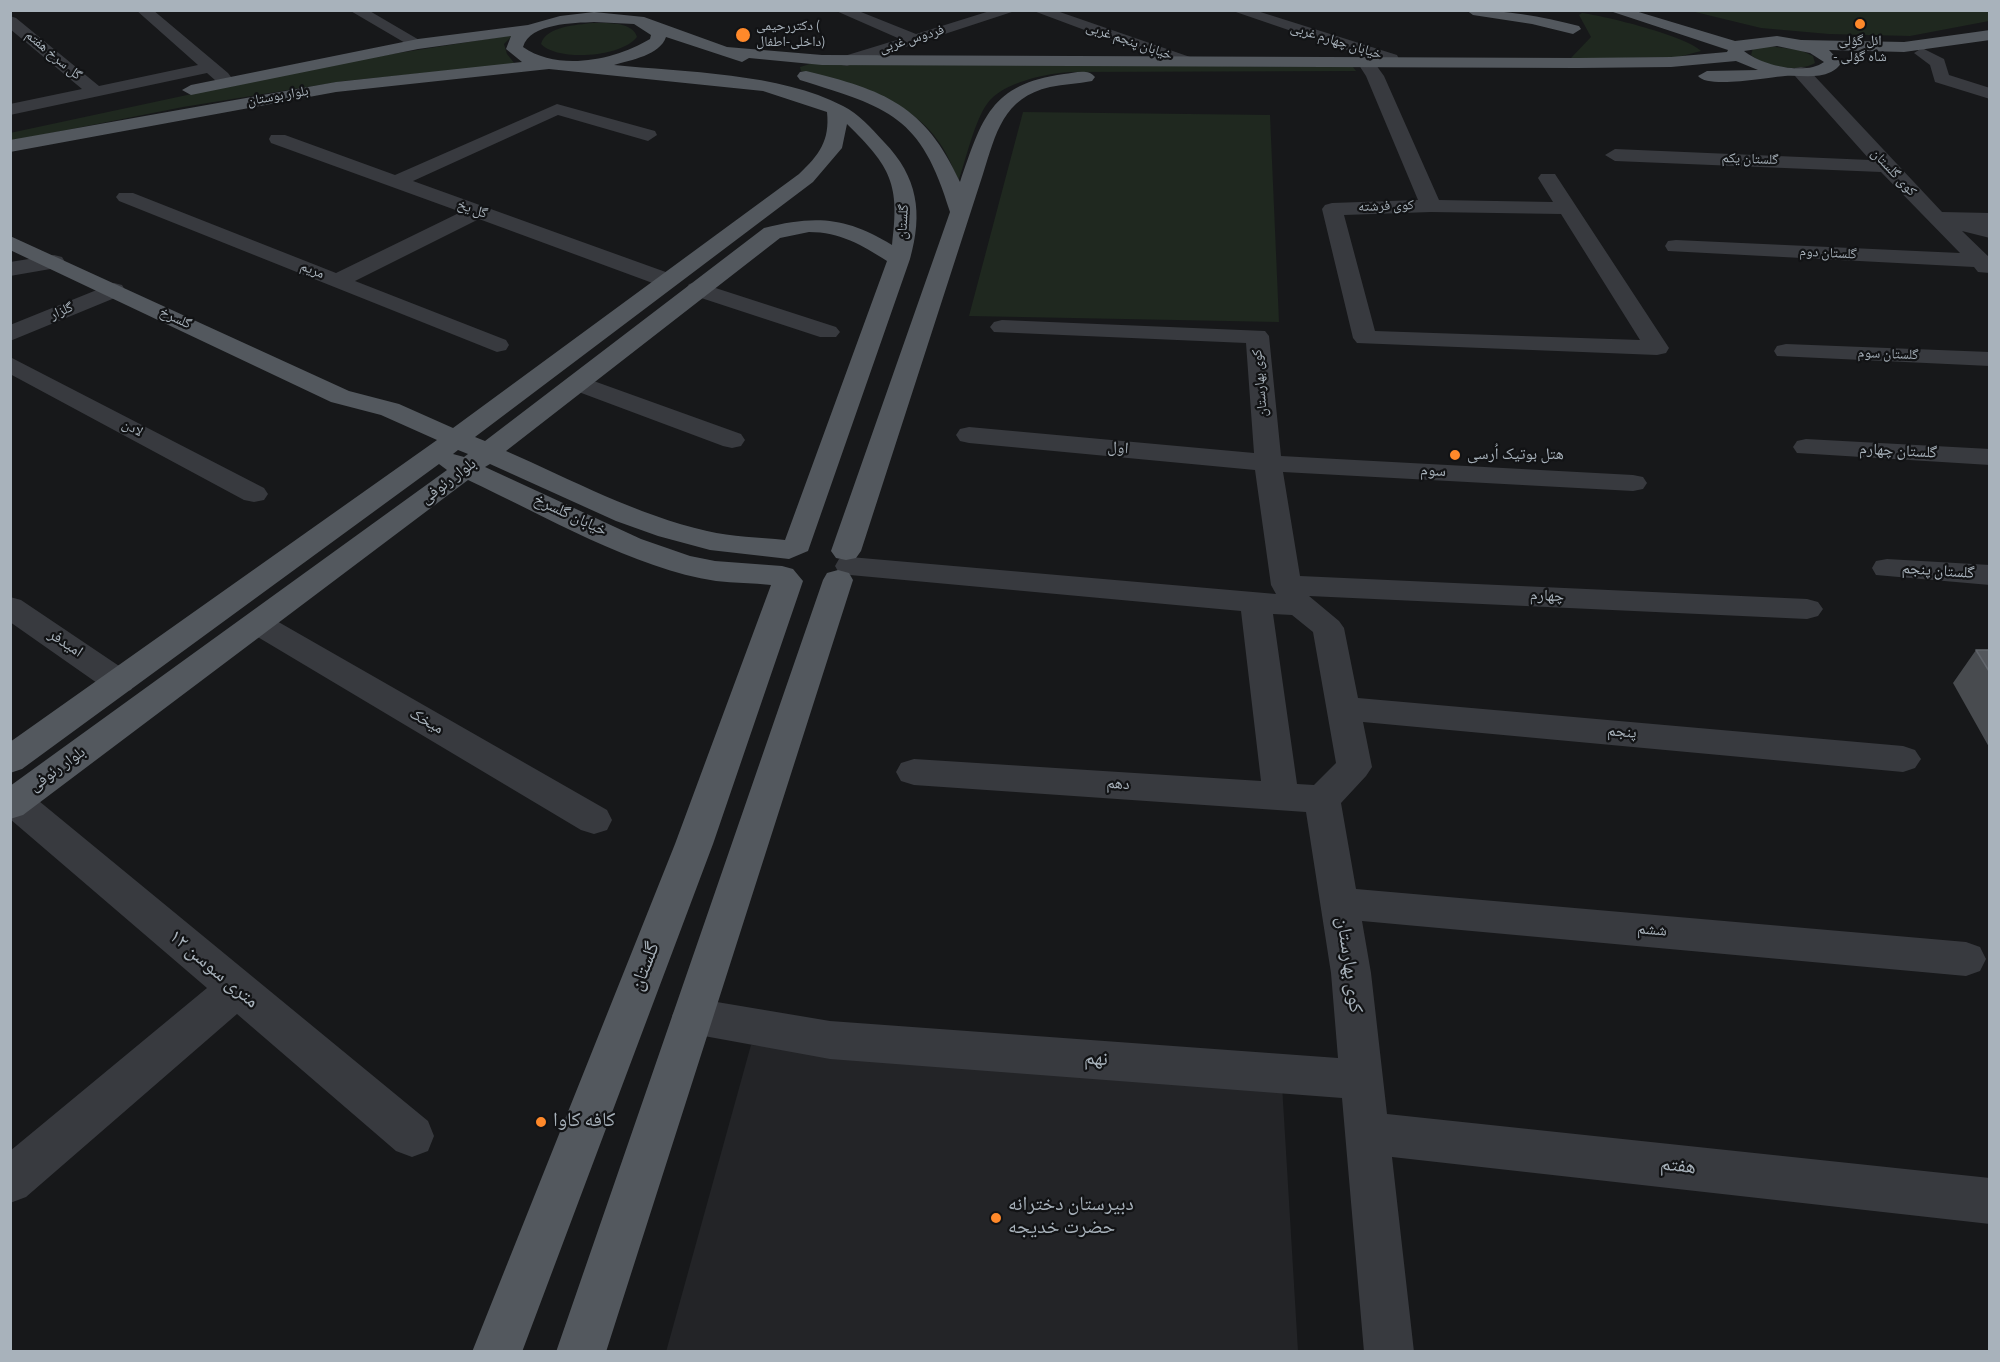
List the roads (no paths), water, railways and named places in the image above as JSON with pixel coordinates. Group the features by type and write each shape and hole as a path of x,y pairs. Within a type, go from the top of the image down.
{"main road":[{"path":"619,10 650,25 721,51 861,93 890,105 915,124 952,186 960,212"},
{"path":"1473,10 1532,19 1573,29"},
{"path":"1550,63 1568,54 1574,40 1573,29 1564,10"},
{"path":"1614,10 1737,52 1756,65 1793,72"},
{"path":"1656,10 1825,54 1833,63"},
{"name":"بلوار بوستان","path":"170,95 537,22 594,17 650,25"},
{"path":"418,44 484,20"},
{"path":"537,22 514,42 514,49 526,58 558,64 614,61 633,55 657,41 659,34 650,25"},
{"path":"581,1352 845,565 960,212 999,109 1023,91 1057,79 1370,69 1401,62 1671,62 1737,52 1751,42 1904,47 1989,35"},
{"path":"721,51 779,58 847,60 1187,62 1370,69 1734,76 1824,70 1833,63 1848,58 1922,53 1989,44"},
{"name":"بلوار بوستان","path":"10,146 115,125 336,87 558,64"},
{"name":"گلستان","path":"497,1352 694,844 789,563 899,259 907,212 903,183 888,158 854,121 836,109 802,96 763,86 558,64"},
{"name":"بلوار رئوفی","path":"10,760 446,446 806,178 823,162 835,146 840,130 836,109"},
{"path":"10,129 52,120"},
{"name":"بلوار رئوفی","path":"13,804 478,460 766,237 796,225 840,227 859,234 899,259"},
{"name":"گلسرخ","path":"10,242 378,416"},
{"path":"666,280 697,289"},
{"name":"خیابان گلسرخ","path":"378,416 478,460 631,546 682,564 716,571 789,563"},
{"path":"819,541 839,546 845,565 817,586 805,586 789,563 819,541"}],"street":[{"path":"143,10 229,82"},
{"path":"356,10 418,44"},
{"path":"841,10 914,39"},
{"name":"فردوس غربی","path":"847,60 1011,10"},
{"name":"خیابان پنجم غربی","path":"1038,10 1187,62"},
{"name":"خیابان چهارم غربی","path":"1237,10 1401,62"},
{"name":"گل سرخ هفتم","path":"10,21 95,91"},
{"path":"1922,53 1938,63 1941,78 1989,94"},
{"path":"10,110 211,67"},
{"name":"کوی فرشته","path":"1370,69 1431,206 1332,210 1365,338 1657,348 1565,208"},
{"name":"کوی گلستان","path":"1793,72 1984,265"},
{"path":"395,182 557,109 648,135"},
{"name":"گل یخ","path":"278,139 666,280"},
{"name":"گلستان یکم","path":"1615,155 1886,166"},
{"path":"1548,178 1565,208"},
{"name":"مریم","path":"126,197 497,345"},
{"path":"1431,206 1565,208"},
{"path":"337,281 478,212"},
{"path":"1936,218 1989,219"},
{"path":"1936,218 1989,232"},
{"name":"گلستان دوم","path":"1676,246 1984,265"},
{"path":"10,269 54,262"},
{"path":"697,289 828,332"},
{"name":"گلزار","path":"10,334 114,290"},
{"name":"کوی بهارستان","path":"1002,327 1257,336 1268,463 1293,596"},
{"name":"گلستان سوم","path":"1786,351 1989,359"},
{"name":"لادن","path":"10,364 254,494"},
{"path":"577,383 732,440"},
{"name":"اول","path":"969,435 1268,463"},
{"name":"گلستان چهارم","path":"1806,447 1989,457"},
{"name":"سوم","path":"1268,463 1634,483"},
{"path":"845,565 1256,604 1293,596 1328,628 1341,708 1354,768 1302,798"},
{"name":"گلستان پنجم","path":"1887,568 1989,575"},
{"name":"چهارم","path":"1293,596 1807,609"},
{"name":"کوی بهارستان","path":"1256,604 1302,798 1339,903 1351,973 1389,1352"},
{"name":"امیدفر","path":"10,607 119,681"},
{"name":"میخک","path":"257,623 594,820"},
{"name":"پنجم","path":"1341,708 1903,759"},
{"name":"دهم","path":"914,772 1302,798"},
{"name":"۱۲ متری سوسن","path":"13,804 412,1136"},
{"name":"ششم","path":"1339,903 1966,959"},
{"path":"10,1181 236,989"},
{"name":"نهم","path":"693,1016 830,1040 1362,1080"},
{"name":"هفتم","path":"1367,1133 1989,1201"}],"place":[{"name":"ائل گؤلی - شاه گؤلی","path":"1860,24"},
{"name":"دکتررحیمی ( داخلی-اطفال)","path":"743,35"},
{"name":"هتل بوتیک اُرسی","path":"1455,455"},
{"name":"کافه کاوا","path":"541,1122"},
{"name":"دبیرستان دخترانه حضرت خدیجه","path":"996,1218"}]}
